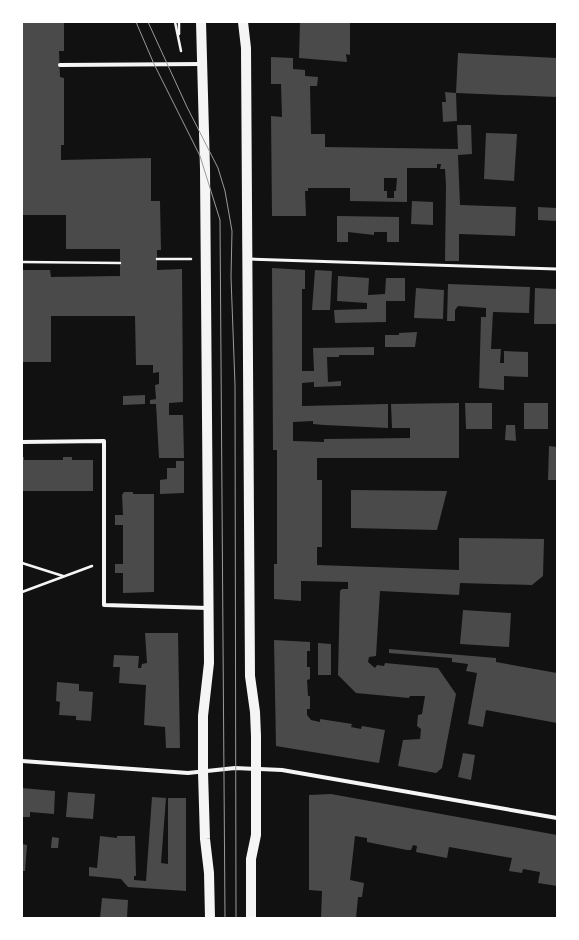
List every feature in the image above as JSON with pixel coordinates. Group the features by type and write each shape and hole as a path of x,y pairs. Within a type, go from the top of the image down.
{"main road":[{"path":"201,22 209,663 204,716 203,772 205,839 209,873 210,918"},
{"path":"244,24 246,48 248,259 250,676 256,718 256,835 251,859 251,918"}],"street":[{"path":"60,65 202,64"},
{"path":"22,442 104,441 104,605 184,606 208,608"},
{"path":"22,760 203,772 235,768 282,770 557,818"}],"lane":[{"path":"248,259 557,269"}],"path":[{"path":"175,22 183,64"},
{"path":"179,22 179,38"},
{"path":"157,259 205,259"},
{"path":"22,262 120,263"},
{"path":"22,592 104,562"},
{"path":"22,563 64,576"}],"building":[{"path":"22,22 64,22 64,51 59,51 60,77 64,78 64,145 61,145 61,160 151,158 151,201 160,201 161,250 157,250 157,270 182,269 183,402 169,403 169,415 183,415 184,458 159,458 156,404 150,404 150,400 156,399 155,385 159,384 159,372 153,373 153,365 136,365 135,316 51,316 51,362 22,362 22,270 50,270 51,277 120,276 120,249 66,249 66,215 22,215"},
{"path":"300,22 350,22 350,55 346,54 347,62 299,58"},
{"path":"458,53 557,58 557,97 456,93"},
{"path":"271,57 293,58 293,69 305,70 305,76 318,77 317,86 310,86 311,134 325,134 325,147 458,149 457,125 471,125 472,154 458,155 460,205 516,207 515,236 459,234 459,261 445,261 446,186 445,169 440,169 441,164 437,164 437,168 407,168 407,202 350,201 350,188 308,188 308,191 305,191 306,216 272,216 271,116 282,117 281,84 271,84","holes":["384,178 397,178 394,198 387,198 387,191 384,191"]},
{"path":"445,92 456,93 457,121 443,122 442,102 446,102"},
{"path":"486,133 517,134 514,181 484,179"},
{"path":"412,201 433,202 433,225 411,224"},
{"path":"538,207 557,208 557,221 538,220"},
{"path":"337,216 399,217 399,242 387,242 387,232 374,232 374,235 348,232 348,242 337,242"},
{"path":"272,268 305,270 305,289 302,289 302,371 314,371 313,348 374,347 374,355 339,355 339,357 327,357 328,382 341,381 341,386 314,387 314,382 302,383 302,406 388,404 388,428 313,424 313,421 293,422 293,441 324,442 324,439 410,438 410,428 392,428 391,404 459,403 459,458 317,458 317,480 322,480 322,547 317,547 317,565 459,570 459,538 544,539 543,576 532,585 460,583 459,595 380,591 376,656 369,657 368,662 375,668 377,665 384,666 385,663 438,668 456,694 442,768 436,773 398,766 403,740 420,739 421,729 417,726 418,715 422,714 425,696 410,696 409,698 356,693 338,675 340,591 342,589 348,589 348,582 301,581 301,601 274,599 274,564 277,564 277,450 273,450"},
{"path":"315,270 332,271 330,310 312,310"},
{"path":"338,276 369,278 368,295 385,294 386,278 405,278 405,301 386,301 386,322 335,323 334,310 367,309 367,303 337,301"},
{"path":"448,284 530,287 529,313 493,312 491,349 501,349 500,363 504,363 504,351 528,352 528,377 504,376 504,390 479,388 481,317 486,317 486,308 458,306 455,310 455,321 447,321"},
{"path":"416,288 444,290 443,319 414,318"},
{"path":"535,288 557,289 557,324 534,324"},
{"path":"417,332 415,347 385,347 385,335 399,335 399,333"},
{"path":"145,395 145,404 123,405 123,396"},
{"path":"465,403 492,403 492,429 466,429"},
{"path":"524,403 548,403 548,429 524,429"},
{"path":"506,425 515,425 516,441 505,440"},
{"path":"549,446 557,447 557,480 548,480"},
{"path":"22,457 24,457 24,460 63,460 63,457 72,457 72,460 93,460 93,491 22,491"},
{"path":"176,461 184,461 184,493 160,494 160,480 167,479 167,468 176,468"},
{"path":"351,490 447,491 437,530 351,528"},
{"path":"124,492 133,492 133,494 154,494 154,592 123,593 123,573 115,573 115,564 123,564 123,525 115,525 115,515 123,515 122,495"},
{"path":"463,610 511,613 509,647 460,644"},
{"path":"145,633 178,633 180,748 166,748 165,727 144,725 146,685 119,683 120,667 113,667 114,655 139,656 138,668 141,668 142,664 147,663"},
{"path":"274,640 310,642 310,651 307,651 307,667 310,667 310,679 307,680 308,696 310,696 310,709 307,709 307,715 311,720 320,722 320,719 352,724 351,727 361,729 362,726 385,730 379,763 276,746"},
{"path":"318,643 331,644 331,675 318,675"},
{"path":"389,649 496,658 496,662 557,673 557,723 486,710 483,727 468,724 477,673 466,671 468,664 452,662 452,658 389,653"},
{"path":"57,682 79,684 79,691 93,692 91,721 76,720 76,716 59,715 60,702 56,701"},
{"path":"463,753 475,755 471,780 458,777"},
{"path":"22,788 55,791 54,814 30,812 30,817 22,817"},
{"path":"68,792 95,794 93,819 66,817"},
{"path":"331,794 557,835 557,886 538,883 540,872 523,869 522,873 509,871 512,858 449,847 447,858 416,852 417,846 413,845 411,850 407,850 367,842 367,838 355,836 350,880 364,883 362,897 358,897 356,918 321,918 322,891 309,890 309,795"},
{"path":"152,797 166,798 161,863 168,864 168,798 186,798 186,891 128,887 121,879 89,876 89,867 97,868 100,836 117,838 117,836 135,836 136,876 134,876 134,880 146,881"},
{"path":"52,837 59,838 58,848 51,848"},
{"path":"22,844 27,845 25,871 22,871"},
{"path":"102,898 128,900 127,918 100,918"}],"tram line":[{"path":"136,22 154,64 200,156 220,220 225,918"},
{"path":"148,22 187,107 218,168 225,191 232,231 231,277 235,385 236,918"}]}
